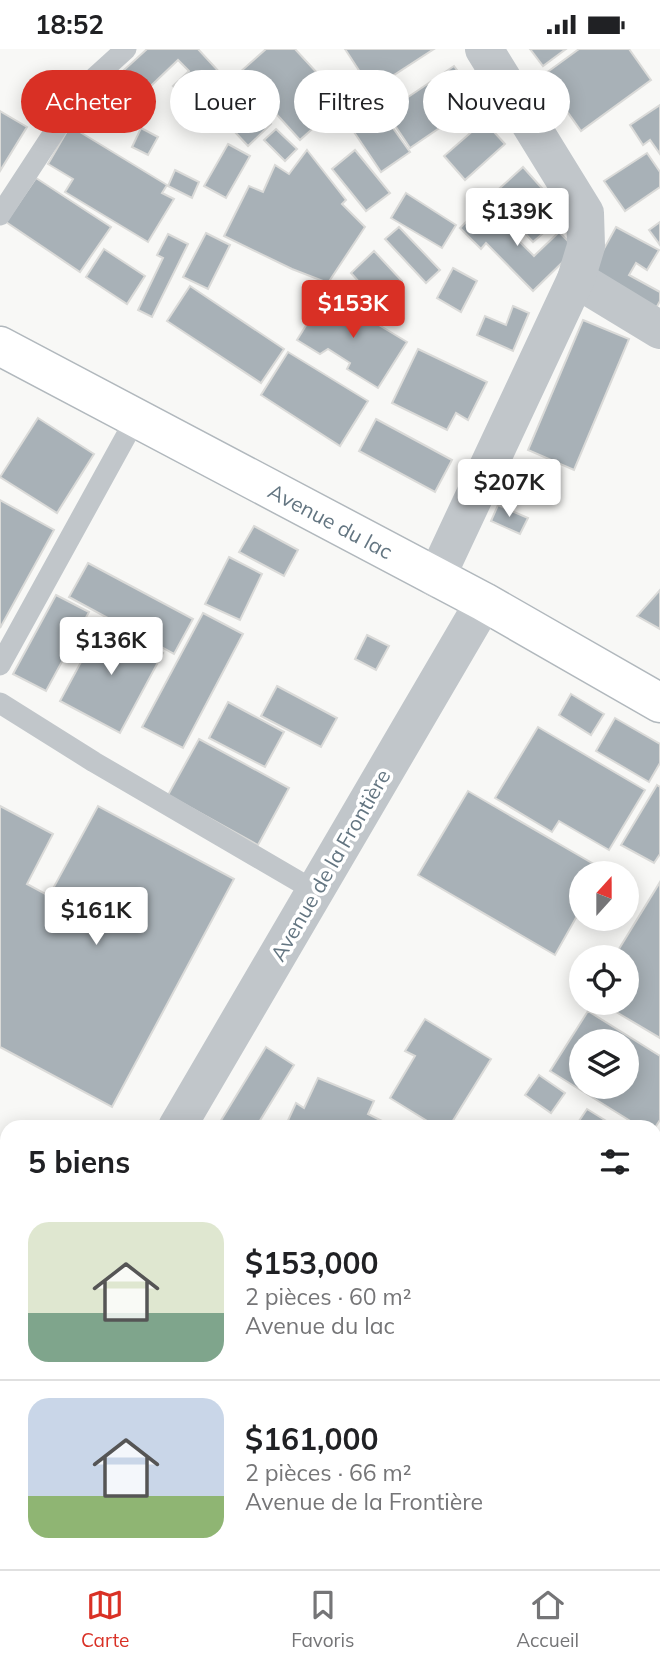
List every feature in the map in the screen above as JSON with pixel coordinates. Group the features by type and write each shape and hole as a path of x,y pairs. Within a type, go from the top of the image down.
{"main road":[{"name":"Avenue du lac","path":"0,346 484,603 660,703"}],"street":[{"path":"436,578 576,279 586,246 585,213 484,49"},
{"path":"576,279 660,330"},
{"name":"Avenue de la Frontière","path":"181,1120 484,603"}],"lane":[{"path":"0,215 83,88 126,49"},
{"path":"0,665 136,418"},
{"path":"0,703 94,762 315,891"}],"building":[{"path":"147,49 198,49 217,70 188,70 178,60 156,81 156,70 124,70"},
{"path":"266,49 295,49 314,70 294,70 294,133 308,133 300,140 280,118 280,70 242,70"},
{"path":"345,49 434,49 402,70 359,70"},
{"path":"530,49 566,49 543,66"},
{"path":"579,49 629,49 651,80 581,131 570,115 570,70 550,70"},
{"path":"423,87 423,133 432,133 410,148 400,133 409,133 409,96"},
{"path":"660,105 660,154 650,140 643,145 630,125"},
{"path":"0,111 21,123 21,133 23,133 0,171"},
{"path":"66,133 82,133 167,185 162,193 174,199 148,242 65,192 73,179 48,164"},
{"path":"139,133 150,133 158,137 148,155 132,147"},
{"path":"236,133 262,133 248,146"},
{"path":"272,133 280,133 297,149 285,161 264,140"},
{"path":"355,133 396,133 410,152 381,172"},
{"path":"470,133 495,133 505,144 465,180 444,156"},
{"path":"228,144 250,156 226,198 204,186"},
{"path":"307,150 346,200 342,204 365,227 328,283 224,236 249,186 263,192 275,165 289,174"},
{"path":"355,150 390,193 366,211 332,169"},
{"path":"647,153 660,172 660,187 625,211 604,181"},
{"path":"523,167 565,214 533,242 491,196"},
{"path":"175,170 199,182 192,198 168,186"},
{"path":"36,178 111,227 80,272 6,222"},
{"path":"406,193 456,225 442,248 391,218"},
{"path":"483,205 534,256 559,232 576,249 533,291 486,243 481,249 460,228"},
{"path":"660,222 660,245 649,230"},
{"path":"399,227 440,270 426,283 385,239"},
{"path":"616,227 659,250 647,270 636,263 629,275 660,292 660,301 655,310 590,274"},
{"path":"206,233 230,245 208,289 183,277"},
{"path":"168,234 188,244 152,317 138,310 163,258 157,255"},
{"path":"104,249 145,276 127,304 86,277"},
{"path":"374,251 402,281 378,303 351,273"},
{"path":"453,268 477,281 461,312 437,298"},
{"path":"190,286 284,349 261,383 167,321"},
{"path":"326,293 407,342 378,388 347,369 350,363 328,349 320,354 297,340"},
{"path":"513,306 529,313 513,351 477,335 485,316 506,325"},
{"path":"583,320 629,339 574,470 528,450"},
{"path":"418,349 487,382 468,420 456,413 447,430 392,403"},
{"path":"288,352 368,401 340,446 261,395"},
{"path":"38,418 94,454 57,513 0,477"},
{"path":"376,419 452,460 435,492 359,451"},
{"path":"0,500 54,530 0,628"},
{"path":"498,505 528,518 520,534 491,521"},
{"path":"254,526 298,550 284,576 239,552"},
{"path":"229,557 262,574 240,620 205,604"},
{"path":"88,563 193,619 174,654 69,597"},
{"path":"660,590 660,629 637,616"},
{"path":"56,595 89,612 46,691 13,674"},
{"path":"203,613 243,634 183,748 142,727"},
{"path":"103,621 163,653 120,733 60,701"},
{"path":"367,635 389,646 376,670 355,659"},
{"path":"277,686 337,718 321,747 261,716"},
{"path":"571,694 604,714 591,735 559,715"},
{"path":"228,702 284,732 265,767 209,738"},
{"path":"615,718 660,744 660,763 649,782 596,751"},
{"path":"538,727 645,790 609,850 559,821 552,832 495,798"},
{"path":"199,739 289,788 258,845 168,795"},
{"path":"657,785 660,787 660,854 654,863 621,845"},
{"path":"468,791 589,861 569,861 569,930 555,955 418,875"},
{"path":"0,806 53,834 27,884 49,896 98,806 234,879 112,1107 0,1047"},
{"path":"660,882 660,1038 621,1015 639,1015 639,945 621,945 630,931 639,931 639,916"},
{"path":"585,1015 594,1015 617,1029 577,1029"},
{"path":"425,1019 491,1059 453,1120 426,1120 390,1098 415,1056 405,1051"},
{"path":"569,1041 569,1083 550,1071"},
{"path":"639,1043 660,1056 660,1120 629,1120 595,1099 639,1099"},
{"path":"266,1047 294,1065 260,1120 221,1120"},
{"path":"539,1075 565,1093 551,1113 525,1095"},
{"path":"318,1078 374,1101 368,1114 380,1120 288,1120 296,1103 304,1108"},
{"path":"587,1109 605,1120 580,1120"}]}
